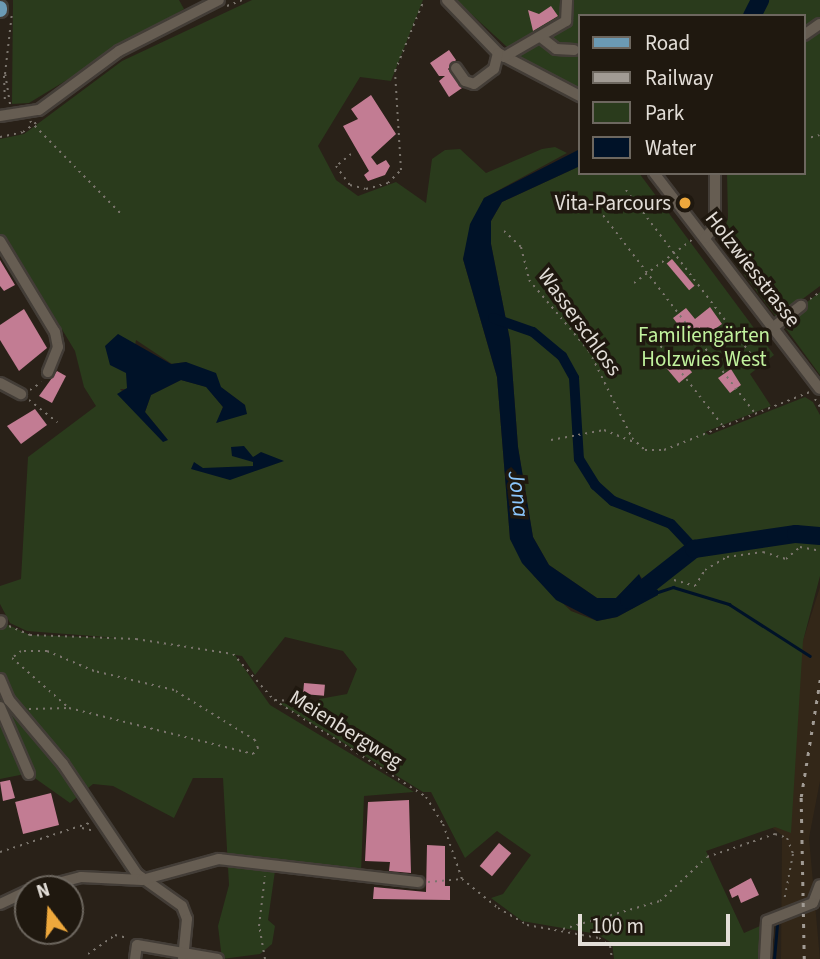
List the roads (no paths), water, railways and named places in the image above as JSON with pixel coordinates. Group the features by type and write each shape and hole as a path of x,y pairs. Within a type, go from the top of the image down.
{"street":[{"path":"447,0 501,55 578,95"},
{"path":"456,68 465,81 474,83 494,69 501,55 542,38 566,21 567,0"},
{"path":"0,116 30,120 119,51 222,4"},
{"path":"542,38 556,49 574,50"},
{"name":"Holzwiesstrasse","path":"655,175 699,238 775,326 820,389"},
{"path":"699,238 715,226 715,175"},
{"path":"0,241 55,332 58,347 48,372"},
{"path":"775,326 801,306"},
{"path":"0,383 21,394"},
{"path":"0,679 19,713 142,880 181,906 187,919 183,956"},
{"path":"0,708 29,774"},
{"path":"84,877 142,880 219,859 419,882"},
{"path":"765,959 765,925 781,913 816,904 820,885"},
{"path":"135,959 137,945 183,956 218,959"}],"water":[{"path":"578,150 578,167 502,202 491,221 491,244 510,340 518,447 533,537 549,565 597,598 616,598 639,574 644,585 658,590 658,595 617,617 597,621 556,600 522,563 510,539 497,377 463,259 470,224 484,198"},
{"path":"118,334 171,364 186,362 216,373 221,387 245,405 247,414 216,423 223,407 206,387 181,380 151,395 145,412 168,440 163,442 117,394 127,388 126,373 110,365 105,346"},
{"path":"244,446 253,457 261,452 284,461 230,480 191,469 194,462 203,468 253,466 253,462 232,456 231,447"}],"waterway":[{"name":"Jona","path":"753,14 760,0"},
{"path":"493,318 533,332 562,356 574,378 579,459 595,485 613,501 671,524 694,549"},
{"name":"Jona","path":"629,600 694,549 796,534 820,536"},
{"path":"658,592 673,587 729,604 810,656"},
{"path":"774,959 777,923"}],"railway":[{"path":"804,959 801,797 820,680"}],"place":[{"name":"Vita-Parcours","path":"685,203"}],"park label":[{"name":"Familiengärten Holzwies West","path":"704,347"}]}
